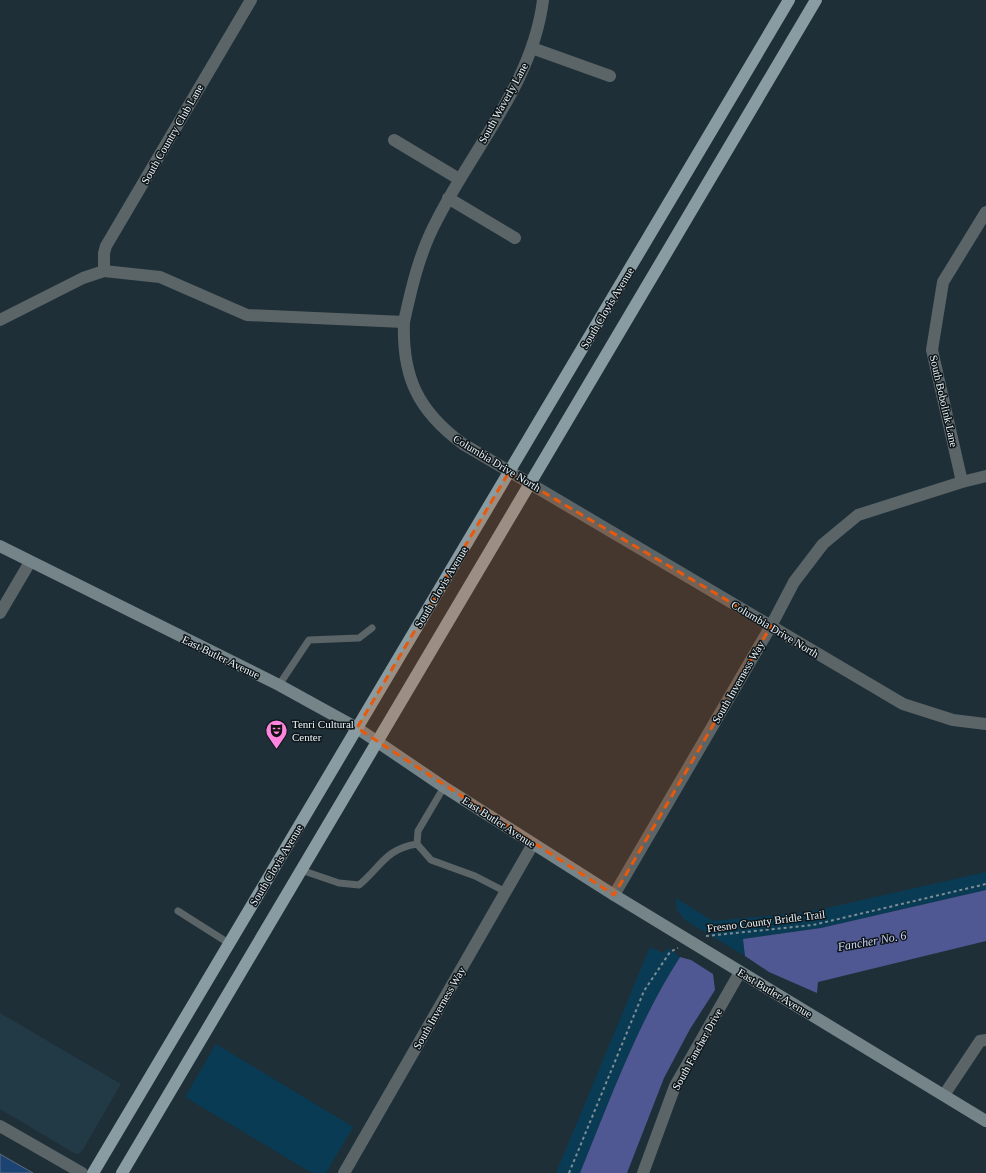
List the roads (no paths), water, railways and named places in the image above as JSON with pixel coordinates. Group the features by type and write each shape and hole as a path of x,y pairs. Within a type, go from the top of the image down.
{"main road":[{"name":"South Clovis Avenue","path":"93,1173 789,0"},
{"name":"South Clovis Avenue","path":"122,1173 816,0"}],"street":[{"name":"South Country Club Lane","path":"104,271 104,253 106,246 251,0"},
{"name":"South Waverly Lane","path":"404,322 418,263 426,241 448,198 515,85 532,48 543,0"},
{"path":"532,48 610,76"},
{"path":"394,140 459,179"},
{"path":"448,198 515,238"},
{"name":"South Bobolink Lane","path":"962,482 932,350 943,282 986,212"},
{"path":"0,320 83,278 104,271 160,278 247,315 404,322"},
{"name":"Columbia Drive North","path":"404,322 403,348 408,373 417,395 430,415 445,431 463,444 903,704 953,720 986,724"},
{"name":"South Inverness Way","path":"614,895 794,582 823,544 858,515 962,482 986,476"},
{"name":"East Butler Avenue","path":"0,546 279,685 357,728 444,787 614,895 986,1121"},
{"path":"0,613 30,562"},
{"name":"South Inverness Way","path":"344,1173 533,844"},
{"name":"South Fancher Drive","path":"643,1173 675,1086 740,972"},
{"path":"944,1095 980,1041 986,1040"},
{"path":"0,1126 82,1173"}],"lane":[{"path":"279,685 309,640 359,638 372,628"},
{"path":"416,844 418,831 444,787"},
{"path":"301,870 339,883 359,885 371,875 383,858 402,846 416,844"},
{"path":"416,844 431,860 475,876 506,892"},
{"path":"178,911 230,944"}],"water":[{"name":"Fancher No. 6","path":"986,890 986,941 818,982 817,993 769,972 745,956 743,939 821,928"},
{"path":"680,957 691,960 713,974 715,990 690,1029 664,1078 627,1173 580,1173 613,1090 637,1036 650,1009"}],"place":[{"name":"Tenri Cultural Center","path":"276,750"}]}
